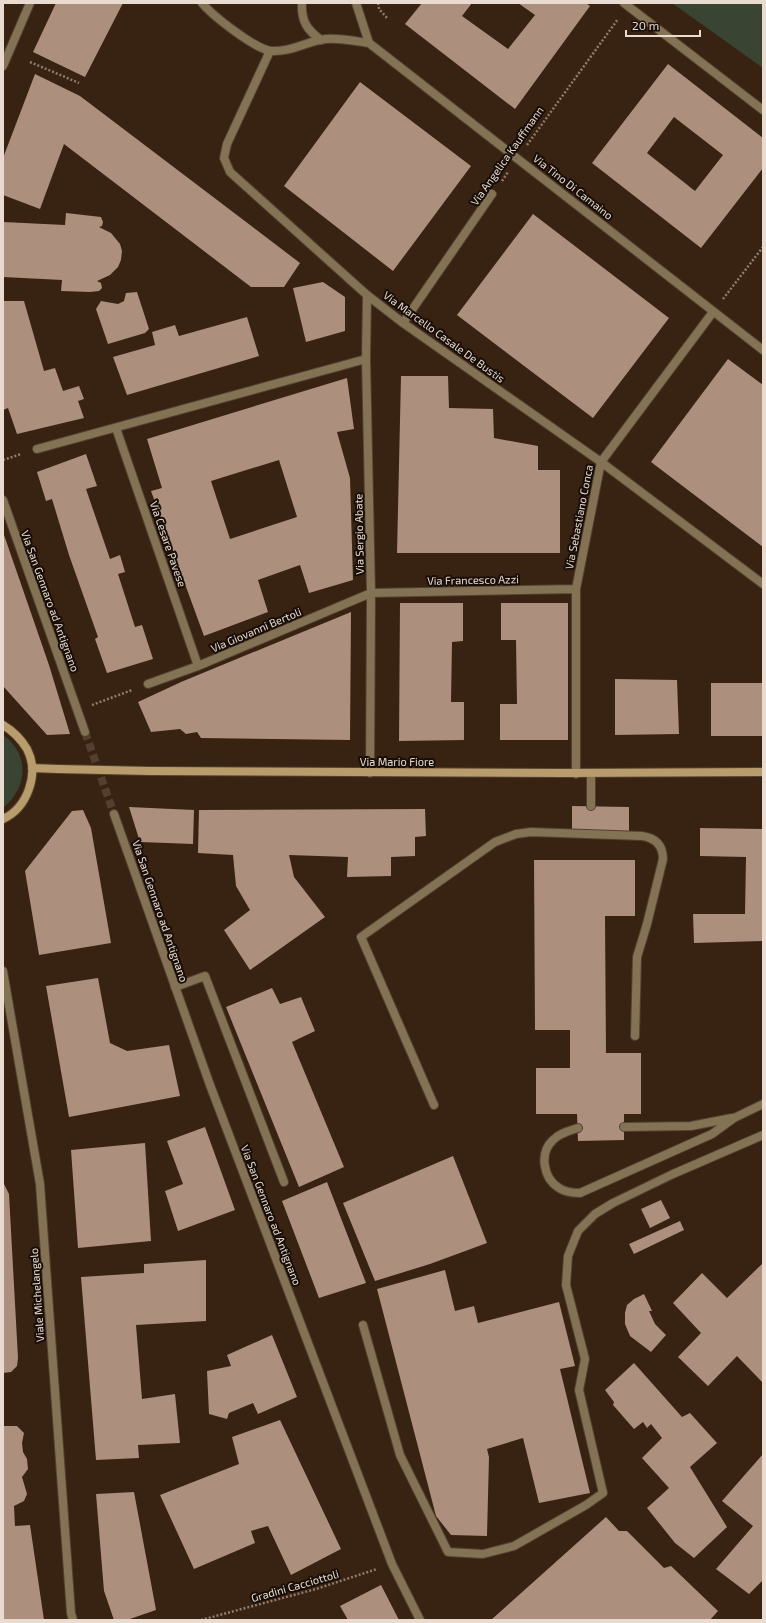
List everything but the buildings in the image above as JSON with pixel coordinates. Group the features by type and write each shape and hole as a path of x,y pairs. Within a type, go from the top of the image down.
{"street":[{"path":"3,66 30,3"},
{"path":"202,3 222,21 254,44 270,51 289,50 321,40 341,40 369,43 356,3"},
{"path":"302,3 302,15 305,26 321,40"},
{"path":"628,4 763,110"},
{"name":"Via Tino Di Camaino","path":"369,43 763,350"},
{"name":"Via Marcello Casale De Bustis","path":"270,51 227,144 224,158 230,172 367,295 403,323 601,462 763,584"},
{"name":"Via Angelica Kauffmann","path":"403,323 492,194"},
{"name":"Via Sergio Abate","path":"367,295 366,359 371,593 370,773"},
{"name":"Via Sebastiano Conca","path":"576,774 576,589 601,462 713,312"},
{"path":"37,449 366,359"},
{"name":"Via Cesare Pavese","path":"116,428 198,666"},
{"name":"Via San Gennaro ad Antignano","path":"3,500 85,732"},
{"name":"Via Francesco Azzi","path":"371,593 576,589"},
{"name":"Via Giovanni Bertoli","path":"148,684 198,666 371,593"},
{"path":"3,725 17,735 28,750 32,768 30,786 22,803 10,816 3,819"},
{"name":"Via Mario Fiore","path":"32,768 150,772 576,774 763,772"},
{"path":"591,774 591,806"},
{"name":"Via San Gennaro ad Antignano","path":"114,814 210,1085 392,1564 420,1620"},
{"path":"434,1105 361,937 495,842 516,834 531,832 591,833 649,837 660,846 664,859 637,957 635,1036"},
{"name":"Viale Michelangelo","path":"3,971 4,987 40,1184 71,1613 73,1620"},
{"path":"175,986 206,976 284,1182"},
{"path":"578,1128 561,1133 552,1140 546,1150 544,1160 545,1171 551,1181 558,1188 569,1193 580,1193 712,1134 734,1118 763,1104"},
{"path":"624,1127 691,1126 734,1118"},
{"path":"363,1325 400,1455 448,1552 483,1554 514,1546 586,1505 603,1493 579,1390 585,1359 566,1285 568,1256 578,1231 595,1214 613,1203 674,1174 763,1135"}],"path":[{"path":"378,3 379,9 387,18"},
{"name":"Via Angelica Kauffmann","path":"492,194 628,4"},
{"path":"30,62 80,83"},
{"path":"713,312 763,247"},
{"path":"78,711 148,684"},
{"name":"Gradini Cacciottoli","path":"201,1620 316,1589 392,1564"}],"green space":[{"path":"672,3 763,3 763,68"},
{"path":"3,735 12,743 18,752 22,771 21,781 17,791 3,808"}],"tunnel":[{"path":"85,732 114,814"}]}
